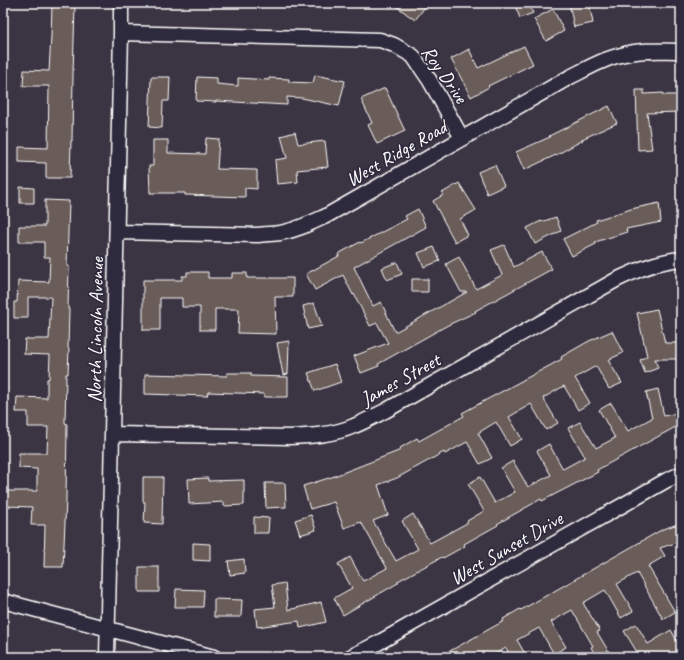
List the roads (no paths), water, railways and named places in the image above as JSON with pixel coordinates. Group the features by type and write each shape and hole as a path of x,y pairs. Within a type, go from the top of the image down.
{"street":[{"name":"North Lincoln Avenue","path":"107,657 121,3"},
{"name":"Roy Drive","path":"121,33 380,40 394,45 413,56 430,81 462,138"},
{"name":"West Ridge Road","path":"117,232 258,235 294,229 326,216 600,61 625,53 651,50 681,51"},
{"name":"James Street","path":"112,434 289,437 315,436 338,431 353,426 385,411 616,280 657,263 681,259"},
{"name":"West Sunset Drive","path":"350,657 378,643 667,480 681,474"},
{"path":"3,601 214,657"}]}
